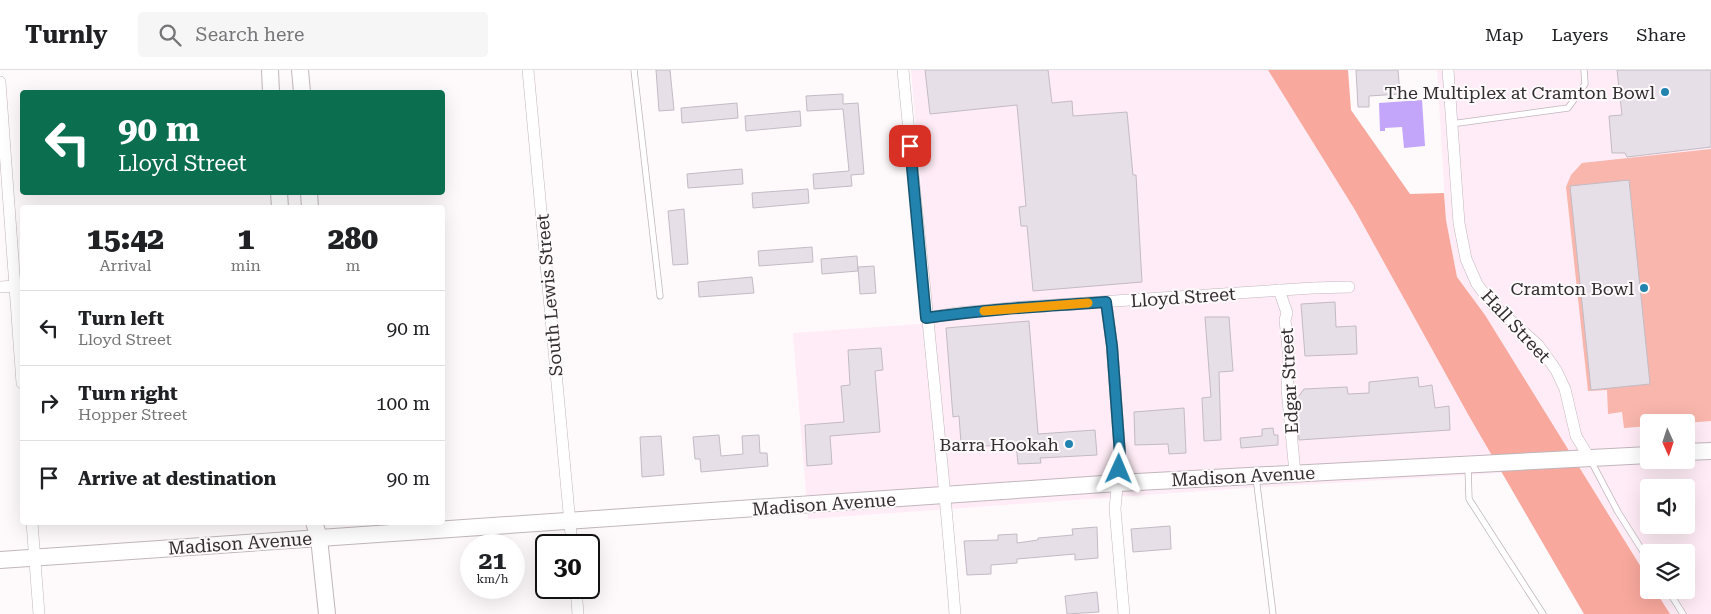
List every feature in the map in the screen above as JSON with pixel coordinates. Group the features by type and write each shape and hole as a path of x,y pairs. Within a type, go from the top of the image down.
{"main road":[{"path":"270,70 272,90"},
{"path":"300,70 302,90"},
{"path":"1695,452 1711,451"},
{"name":"Madison Avenue","path":"445,524 569,521 1118,483 1640,456"},
{"name":"Madison Avenue","path":"0,560 35,558 319,528 426,525"},
{"path":"319,528 327,614"}],"street":[{"name":"South Lewis Street","path":"528,70 571,534"},
{"path":"903,70 955,614"},
{"name":"Hall Street","path":"1448,70 1459,223 1466,260 1477,284 1492,304 1538,345 1556,370 1565,389 1576,436 1590,459"},
{"path":"0,82 20,351"},
{"path":"0,287 16,286"},
{"name":"Lloyd Street","path":"926,318 1022,307 1349,287"},
{"name":"Edgar Street","path":"1279,290 1287,313 1285,320 1289,359 1287,388 1295,473"},
{"path":"1106,302 1112,346 1120,455 1115,509 1124,614"},
{"path":"32,525 39,614"},
{"path":"577,599 578,614"}],"lane":[{"path":"634,70 660,296"},
{"path":"1451,124 1568,108 1585,84 1584,70"},
{"path":"1590,459 1618,512 1640,547"},
{"path":"1474,464 1469,499 1543,614"},
{"path":"1255,475 1273,614"},
{"path":"1674,599 1683,614"}],"shaded area":[{"path":"911,70 1268,70 1355,210 1502,473 1231,489 808,519 793,333 933,323"},
{"path":"1268,70 1348,70 1351,110 1410,194 1444,193 1446,220 1457,277 1485,315 1640,565 1640,599 1661,599 1670,614 1584,614 1469,416 1355,210"},
{"path":"1437,70 1711,70 1711,614 1670,614 1661,599 1695,599 1695,544 1640,544 1640,565 1485,315 1457,277 1446,220"},
{"path":"1422,100 1425,146 1404,148 1402,127 1385,128 1385,131 1380,131 1379,103"},
{"name":"Cramton Bowl","path":"1711,149 1711,421 1695,422 1695,414 1640,414 1640,427 1624,428 1622,412 1608,414 1607,390 1588,391 1566,187 1571,175 1582,163"}],"building":[{"path":"656,70 670,70 674,110 659,111"},
{"path":"925,70 1048,70 1052,103 1072,101 1073,116 1127,112 1133,175 1136,175 1142,282 1033,291 1027,226 1021,226 1019,207 1026,206 1017,105 930,114"},
{"path":"1356,70 1398,70 1400,94 1369,96 1369,107 1358,107"},
{"name":"The Multiplex at Cramton Bowl","path":"1617,70 1711,70 1711,147 1627,157 1625,153 1612,153 1609,116 1622,115"},
{"path":"843,94 843,104 858,103 864,174 851,175 852,186 814,189 813,174 849,171 843,109 807,111 806,96"},
{"path":"737,103 738,118 682,123 681,108"},
{"path":"800,111 801,126 746,131 745,116"},
{"path":"742,169 743,184 688,188 687,174"},
{"path":"1629,180 1650,384 1591,390 1570,186"},
{"path":"808,189 809,203 753,208 752,193"},
{"path":"684,209 688,264 673,265 668,211"},
{"path":"812,247 813,262 759,266 758,251"},
{"path":"857,256 858,271 822,274 821,259"},
{"path":"874,266 876,293 860,294 858,267"},
{"path":"752,277 754,293 699,297 698,282"},
{"path":"1335,302 1336,327 1356,326 1357,354 1305,356 1301,304"},
{"path":"1205,317 1229,317 1233,371 1219,372 1221,440 1204,441 1202,398 1211,397"},
{"path":"1029,321 1038,434 1095,430 1097,455 1040,458 1041,463 1018,464 1016,444 971,447 971,443 961,443 959,416 953,417 946,328"},
{"path":"881,348 883,370 875,371 880,432 830,436 832,464 807,466 805,425 844,422 841,386 850,385 848,350"},
{"path":"1418,377 1419,387 1432,385 1435,408 1449,406 1450,430 1299,440 1296,400 1304,389 1347,387 1348,394 1369,393 1369,382"},
{"path":"1184,408 1186,453 1169,454 1168,444 1135,445 1134,412"},
{"path":"1273,428 1274,435 1278,435 1278,445 1241,448 1240,438 1262,436 1262,429"},
{"path":"719,435 721,456 743,454 742,436 759,435 760,453 767,453 768,466 701,472 700,459 695,459 693,437"},
{"path":"661,436 664,475 642,477 640,437"},
{"path":"1170,526 1171,549 1133,552 1131,529"},
{"path":"1097,527 1098,558 1075,560 1075,554 1017,559 1017,563 991,565 991,574 967,575 964,541 998,540 998,535 1017,534 1017,543 1038,540 1038,538 1073,535 1072,529"},
{"path":"1097,592 1099,612 1067,614 1065,596"}],"slow traffic":[{"path":"984,311 1088,303"}],"place":[{"name":"The Multiplex at Cramton Bowl","path":"1665,92"},
{"name":"Cramton Bowl","path":"1644,288"},
{"name":"Barra Hookah","path":"1069,444"}],"route":[{"path":"910,146 926,318 1022,307 1106,302 1112,346 1120,455 1119,469"}]}
